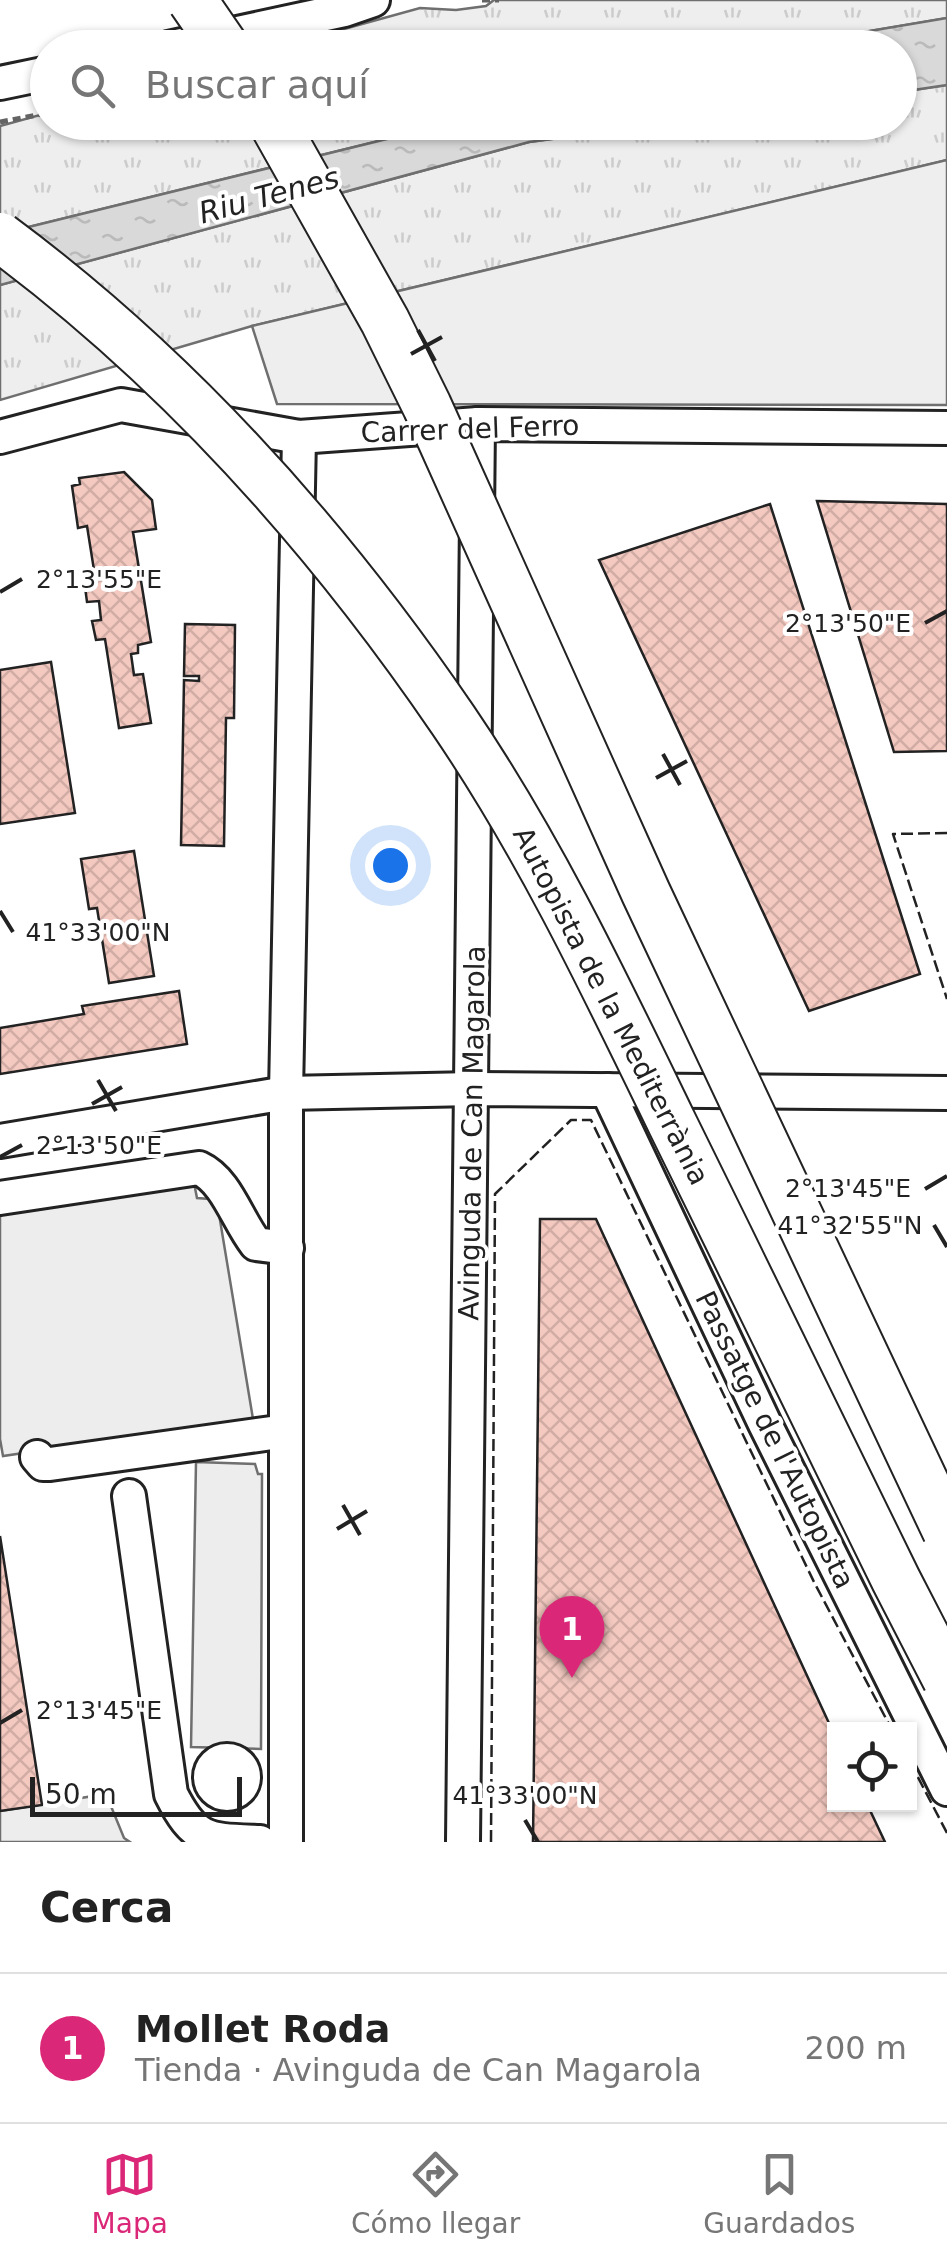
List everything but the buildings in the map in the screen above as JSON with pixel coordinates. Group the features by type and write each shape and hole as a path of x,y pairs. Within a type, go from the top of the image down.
{"highway":[{"path":"192,0 213,30"},
{"path":"282,140 386,321 427,406 646,893 947,1531"},
{"name":"Autopista de la Mediterrània","path":"0,237 88,306 154,365 277,493 345,573 454,722 586,947 947,1680"}],"street":[{"path":"251,30 373,0"},
{"path":"0,83 30,77"},
{"name":"Carrer del Ferro","path":"0,437 121,405 299,437 478,424 947,428"},
{"name":"Avinguda de Can Magarola","path":"464,1842 478,424"},
{"path":"286,1842 286,1093 299,437"},
{"path":"0,1141 286,1093 472,1089 947,1092"},
{"name":"Passatge de l'Autopista","path":"607,1090 765,1424 947,1788"},
{"path":"0,1198 199,1168 218,1183 256,1244 286,1248"},
{"path":"37,1457 43,1464 50,1464 286,1431"},
{"path":"128,1496 171,1794 183,1820 196,1832 214,1840 260,1842"}],"path":[{"path":"482,0 499,0"},
{"path":"0,122 30,116"}],"green space":[{"path":"494,0 947,0 947,18 876,30 340,30 420,8 456,10 486,6"},
{"path":"947,85 947,160 252,326 0,400 0,285 529,142 917,140 917,89"},
{"path":"30,118 30,140 383,140 0,234 0,126"},
{"path":"947,160 947,405 277,404 252,326"}],"shaded area":[{"path":"193,1178 197,1198 210,1199 218,1208 253,1419 3,1456 0,1210"},
{"path":"196,1462 255,1464 258,1474 262,1474 261,1749 191,1747"},
{"path":"106,1794 124,1838 130,1842 0,1842 0,1811"}],"water":[{"path":"947,18 947,85 917,89 917,30 876,30"},
{"name":"Riu Tenes","path":"383,140 544,140 0,285 0,234"}],"fence":[{"path":"947,833 893,834 947,999"},
{"path":"491,1842 495,1194 571,1120 591,1120 814,1582 888,1722"},
{"path":"917,1775 947,1833"}],"place":[{"name":"Mollet Roda","path":"572,1678"}]}
